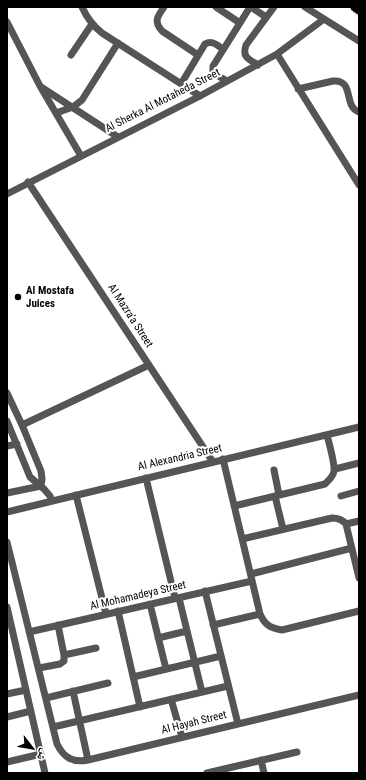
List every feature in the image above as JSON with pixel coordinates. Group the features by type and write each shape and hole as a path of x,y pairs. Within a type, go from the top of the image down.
{"main road":[{"path":"355,7 359,10"}],"street":[{"path":"82,7 92,24 102,33 200,96"},
{"path":"164,7 158,16 158,27 198,55"},
{"path":"216,7 240,23"},
{"path":"227,81 214,74 212,68 223,49 250,7 266,17"},
{"path":"258,65 247,58 245,54 246,45 274,7"},
{"path":"305,7 359,41"},
{"name":"Al Sherka Al Motaheda Street","path":"7,194 258,65 277,54 324,19"},
{"path":"7,22 40,86 81,156"},
{"path":"70,55 92,24"},
{"path":"56,113 73,107 82,100 118,43"},
{"path":"181,84 205,44 213,43 223,49"},
{"path":"277,54 359,185"},
{"path":"298,89 333,81 342,82 347,88 352,107 355,111 359,112"},
{"path":"40,86 118,137"},
{"name":"Al Mazra'a Street","path":"28,182 213,462"},
{"path":"22,425 149,365"},
{"path":"7,392 41,471 41,486"},
{"path":"7,421 30,477 41,486 52,501"},
{"name":"Al Alexandria Street","path":"7,512 359,427"},
{"path":"234,506 325,484 333,475 334,469 327,435"},
{"path":"7,446 17,444"},
{"path":"223,460 260,614 268,626 282,630 359,611"},
{"path":"334,469 359,463"},
{"path":"274,470 283,529"},
{"path":"146,478 202,692"},
{"path":"7,493 41,486"},
{"path":"340,496 359,491"},
{"path":"76,495 106,614"},
{"path":"242,539 332,518 338,518 346,524 352,548 357,556 359,578"},
{"path":"346,524 359,521"},
{"path":"7,542 53,727 228,686"},
{"name":"Al Mohamadeya Street","path":"30,632 205,592 352,548"},
{"path":"205,592 238,724"},
{"path":"150,604 166,669"},
{"path":"8,612 45,773"},
{"path":"118,612 140,707"},
{"path":"213,625 260,614"},
{"path":"39,668 60,664 64,661 58,625"},
{"path":"158,638 187,631"},
{"path":"64,655 96,648"},
{"path":"133,677 221,656"},
{"path":"46,698 108,683"},
{"path":"7,694 26,690"},
{"path":"73,691 88,760"},
{"name":"Al Hayah Street","path":"53,727 61,751 66,757 81,761 359,696"},
{"path":"171,699 182,737"},
{"path":"7,717 31,711"},
{"path":"207,773 297,752"},
{"path":"7,762 40,754"},
{"path":"261,760 264,773"}],"place":[{"name":"Al Mostafa Juices","path":"18,297"}]}
